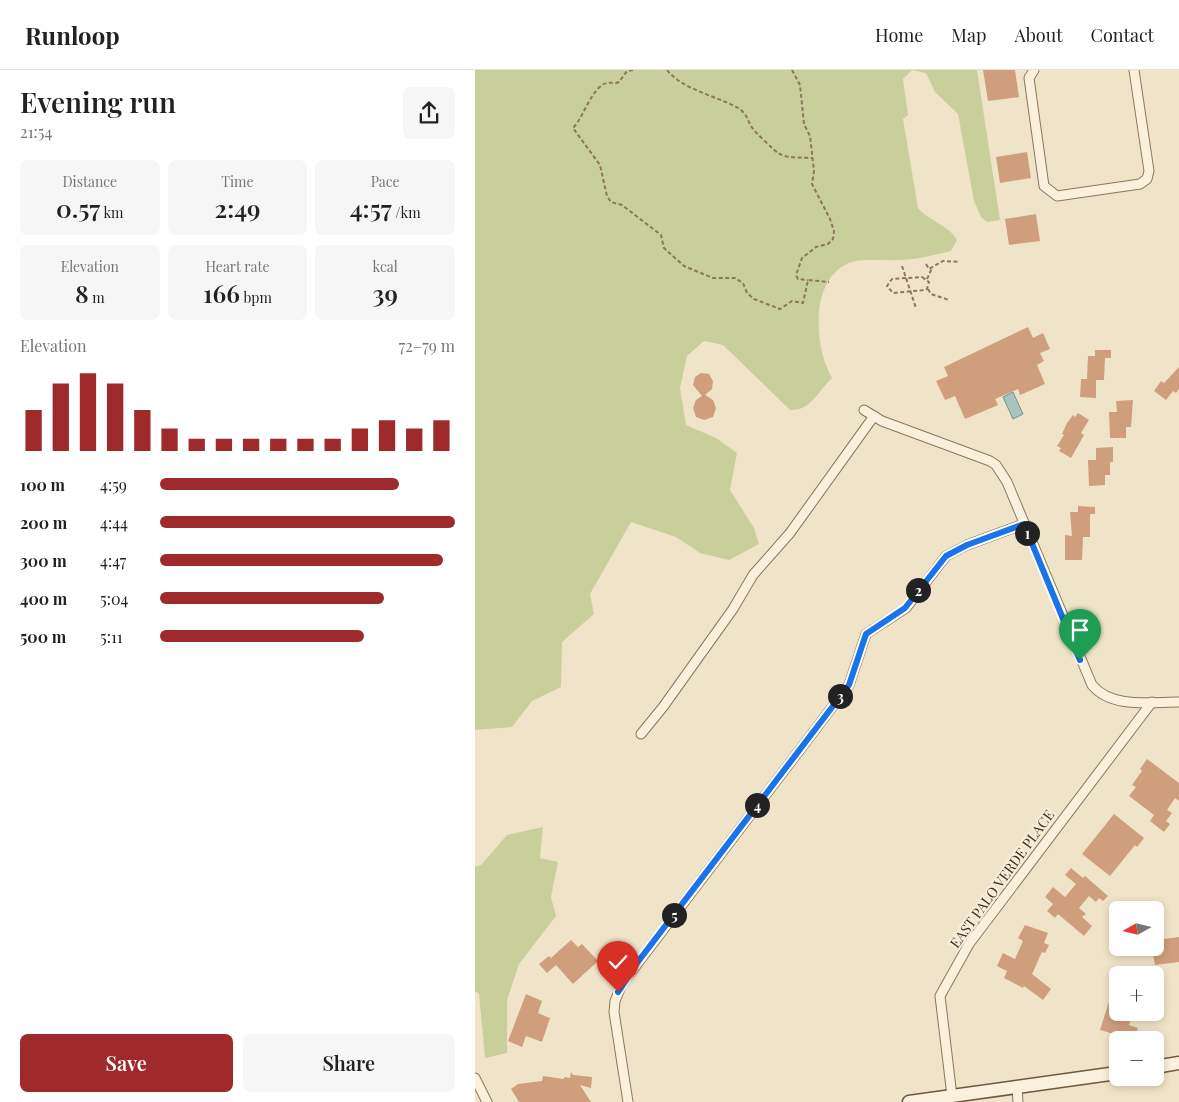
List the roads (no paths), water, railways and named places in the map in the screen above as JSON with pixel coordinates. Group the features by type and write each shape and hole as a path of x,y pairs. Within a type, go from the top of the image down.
{"street":[{"path":"1034,70 1029,78 1044,186 1057,196 1140,184 1147,179 1149,171 1134,70"},
{"path":"864,410 874,416 996,465 1007,482 1092,685 1102,695 1117,701 1179,702"},
{"path":"641,734 663,707 733,609 753,575 790,533 874,416"},
{"path":"628,1102 614,1012 615,1001 622,984 849,685 866,634 905,608 929,575 953,550 1024,524"},
{"name":"EAST PALO VERDE PLACE","path":"953,1096 939,996 969,944 1152,702"},
{"path":"1164,1066 1179,1063"},
{"path":"909,1102 1109,1074"},
{"path":"475,1078 487,1102"},
{"path":"1017,1087 1018,1102"}],"water":[{"path":"1013,392 1023,414 1013,419 1003,397"}]}
